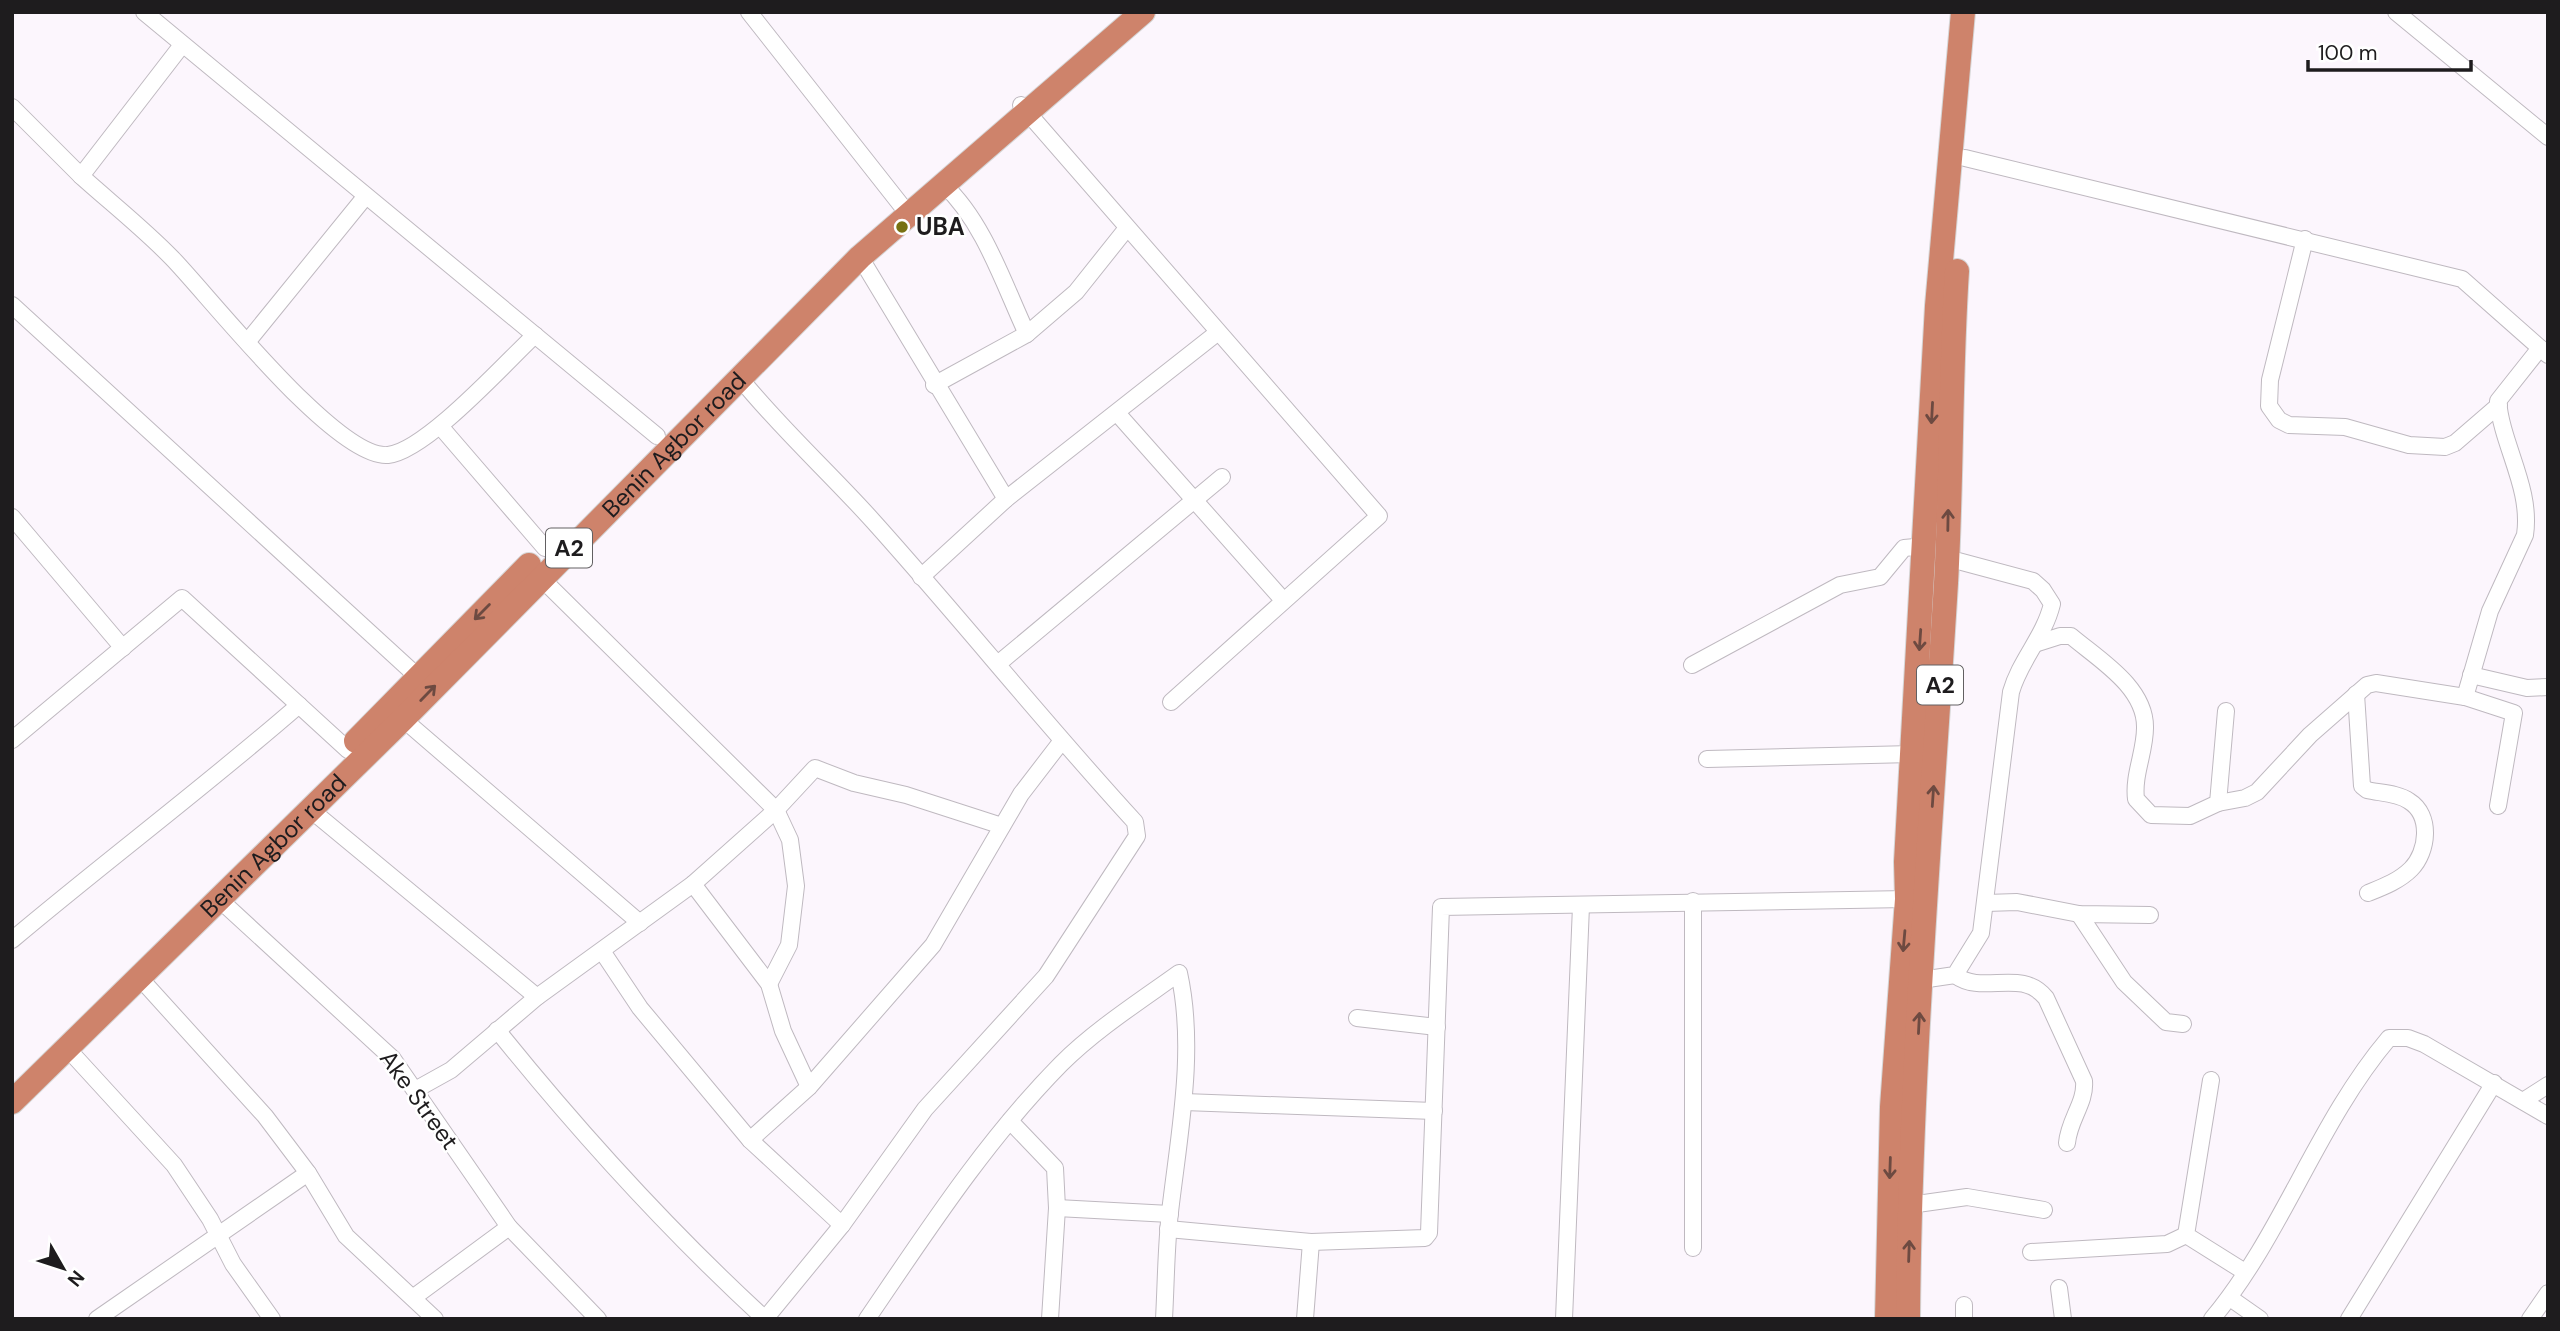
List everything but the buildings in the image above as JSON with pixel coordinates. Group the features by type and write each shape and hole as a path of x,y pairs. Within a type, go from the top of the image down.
{"highway":[{"name":"Benin Agbor road","path":"12,1102 403,719 738,377 860,257 944,185 1120,12"},
{"name":"Benin Agbor road","path":"12,1080 348,750 657,436 828,271 901,205 1143,12"},
{"name":"A2","path":"1887,1319 1894,1066 1907,899 1912,754 1937,552 1965,158 1962,12"},
{"name":"A2","path":"1908,1319 1910,1205 1937,552 1937,306 1964,51 1976,12"}],"street":[{"path":"144,12 657,436"},
{"path":"749,12 901,205"},
{"path":"2396,12 2548,137"},
{"path":"81,176 182,45"},
{"path":"12,107 81,176 171,256 315,414 369,452 388,455 407,447 440,426 535,335"},
{"path":"1024,108 1217,333 1380,516 1171,702"},
{"path":"1965,158 2305,239 2462,279 2544,352 2505,388 2498,405 2455,443 2445,447 2409,445 2345,427 2301,426 2278,420 2269,406 2270,380 2305,239"},
{"path":"944,185 958,198 985,245 1027,334"},
{"path":"248,341 366,197"},
{"path":"934,384 1027,334 1076,292 1127,228"},
{"path":"860,257 934,384 1006,499"},
{"path":"12,305 418,677"},
{"path":"921,577 1006,499 1217,333"},
{"path":"497,1030 613,1169 695,1254 765,1319 842,1225 925,1109 1046,976 1133,847 1137,836 1135,822 1061,742 999,663 738,377"},
{"path":"2465,697 2490,611 2525,535 2527,521 2498,405"},
{"path":"1117,413 1283,600"},
{"path":"440,426 545,548"},
{"path":"999,663 1197,501 1222,477"},
{"path":"12,517 123,648"},
{"path":"1692,665 1840,585 1851,581 1867,582 1880,577 1904,548 1937,552 2033,581 2043,590 2052,604 2038,643 2017,671 2011,692 1981,933 1955,975"},
{"path":"540,577 776,810 790,840 796,886 789,945 769,984"},
{"path":"12,718 18,736 182,598 348,750"},
{"path":"2038,643 2060,636 2071,636 2132,691 2143,710 2145,727 2134,789 2139,805 2151,815 2190,816 2218,803 2245,799 2257,792 2310,735 2367,685 2376,683 2465,697 2514,713 2498,806"},
{"path":"2471,675 2527,688 2548,687"},
{"path":"2356,694 2362,786 2367,790 2409,800 2418,809 2425,826 2424,844 2411,869 2391,884 2368,893"},
{"path":"12,940 112,856 226,769 299,705"},
{"path":"2218,803 2225,711"},
{"path":"403,719 639,923"},
{"path":"750,1140 809,1087 933,945 1021,794 1061,742"},
{"path":"1707,759 1912,754"},
{"path":"415,1090 451,1070 537,997 693,884 776,810 815,768 854,783 905,795 1002,826"},
{"path":"311,810 537,997"},
{"path":"693,884 769,984 783,1031 809,1087"},
{"path":"1057,1208 1311,1242 1425,1238 1429,1233 1441,907 1907,899"},
{"name":"Ake Street","path":"220,900 394,1059 509,1227 598,1319"},
{"path":"1693,901 1693,1248"},
{"path":"1986,903 2017,902 2079,915 2150,915"},
{"path":"1564,1319 1581,906"},
{"path":"2079,915 2124,982 2155,1015 2166,1022 2182,1024"},
{"path":"602,951 649,1019 750,1140 842,1225"},
{"path":"867,1319 961,1184 1010,1121 1063,1063 1179,973 1185,1001 1184,1102 1169,1222 1164,1319"},
{"path":"1921,980 1955,975 1972,981 2025,982 2039,990 2046,998 2084,1082 2085,1091 2068,1126 2067,1143"},
{"path":"139,977 265,1116 308,1173 346,1236 435,1319"},
{"path":"1357,1018 1437,1027"},
{"path":"2212,1319 2230,1298 2337,1112 2389,1038 2408,1038 2424,1044 2548,1116"},
{"path":"66,1047 174,1165 210,1219 216,1235 272,1319"},
{"path":"2186,1235 2211,1080"},
{"path":"2349,1319 2494,1083"},
{"path":"2524,1101 2548,1086"},
{"path":"1184,1102 1434,1111"},
{"path":"1010,1121 1051,1160 1055,1168 1057,1208 1050,1319"},
{"path":"97,1319 308,1173"},
{"path":"1910,1205 1967,1197 2044,1210"},
{"path":"414,1297 509,1227"},
{"path":"2031,1252 2167,1244 2186,1235"},
{"path":"2186,1235 2245,1272"},
{"path":"1305,1319 1311,1242"},
{"path":"2059,1288 2063,1319"},
{"path":"2530,1319 2548,1293"},
{"path":"2230,1298 2260,1319"}],"place":[{"name":"UBA","path":"902,227"}]}
